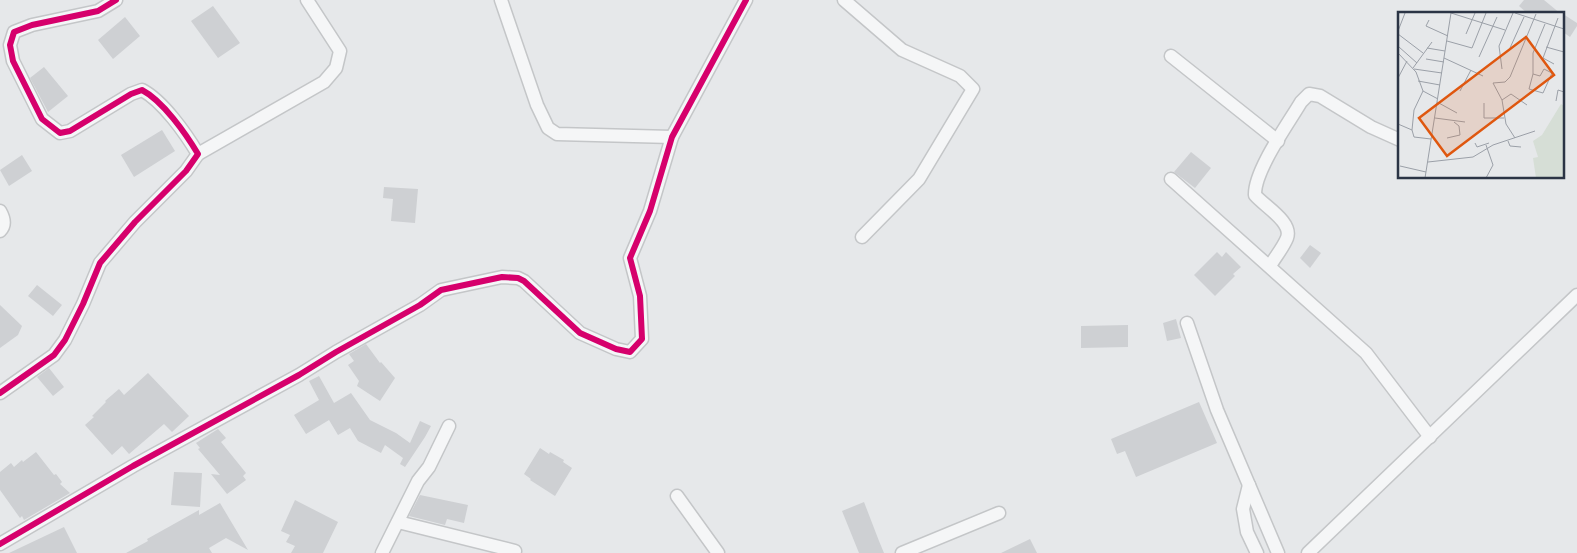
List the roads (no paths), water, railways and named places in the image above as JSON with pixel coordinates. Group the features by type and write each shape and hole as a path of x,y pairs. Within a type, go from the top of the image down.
{"street":[{"path":"116,0 98,11 32,25 14,32 10,45 13,61 42,119 60,133 70,131 131,94 142,90 152,95 186,136 198,154"},
{"path":"0,393 54,355 65,340 83,304 100,262 135,222 186,171 198,154 324,82 336,68 340,51 307,0"},
{"path":"501,0 537,105 548,128 558,134 672,137"},
{"path":"0,544 133,466 299,375 420,305 441,290 502,277 518,278 524,281 580,333 616,350 630,352 642,339 642,326 640,296 630,258 650,211 672,137 746,0"},
{"path":"844,0 902,50 960,76 973,89 919,179 862,237"},
{"path":"1171,56 1278,140"},
{"path":"1270,266 1287,237 1287,229 1282,220 1255,195 1255,187 1278,140 1301,102 1309,94 1320,96 1371,126 1398,139"},
{"path":"1171,179 1366,353 1430,437"},
{"path":"0,211 4,219 0,231"},
{"path":"1308,553 1577,295"},
{"path":"1187,323 1217,410 1278,553"},
{"path":"382,553 418,481 429,467 449,426"},
{"path":"1249,485 1243,509 1247,532 1257,553"},
{"path":"677,496 718,553"},
{"path":"902,553 999,513"},
{"path":"398,522 515,551"}]}
